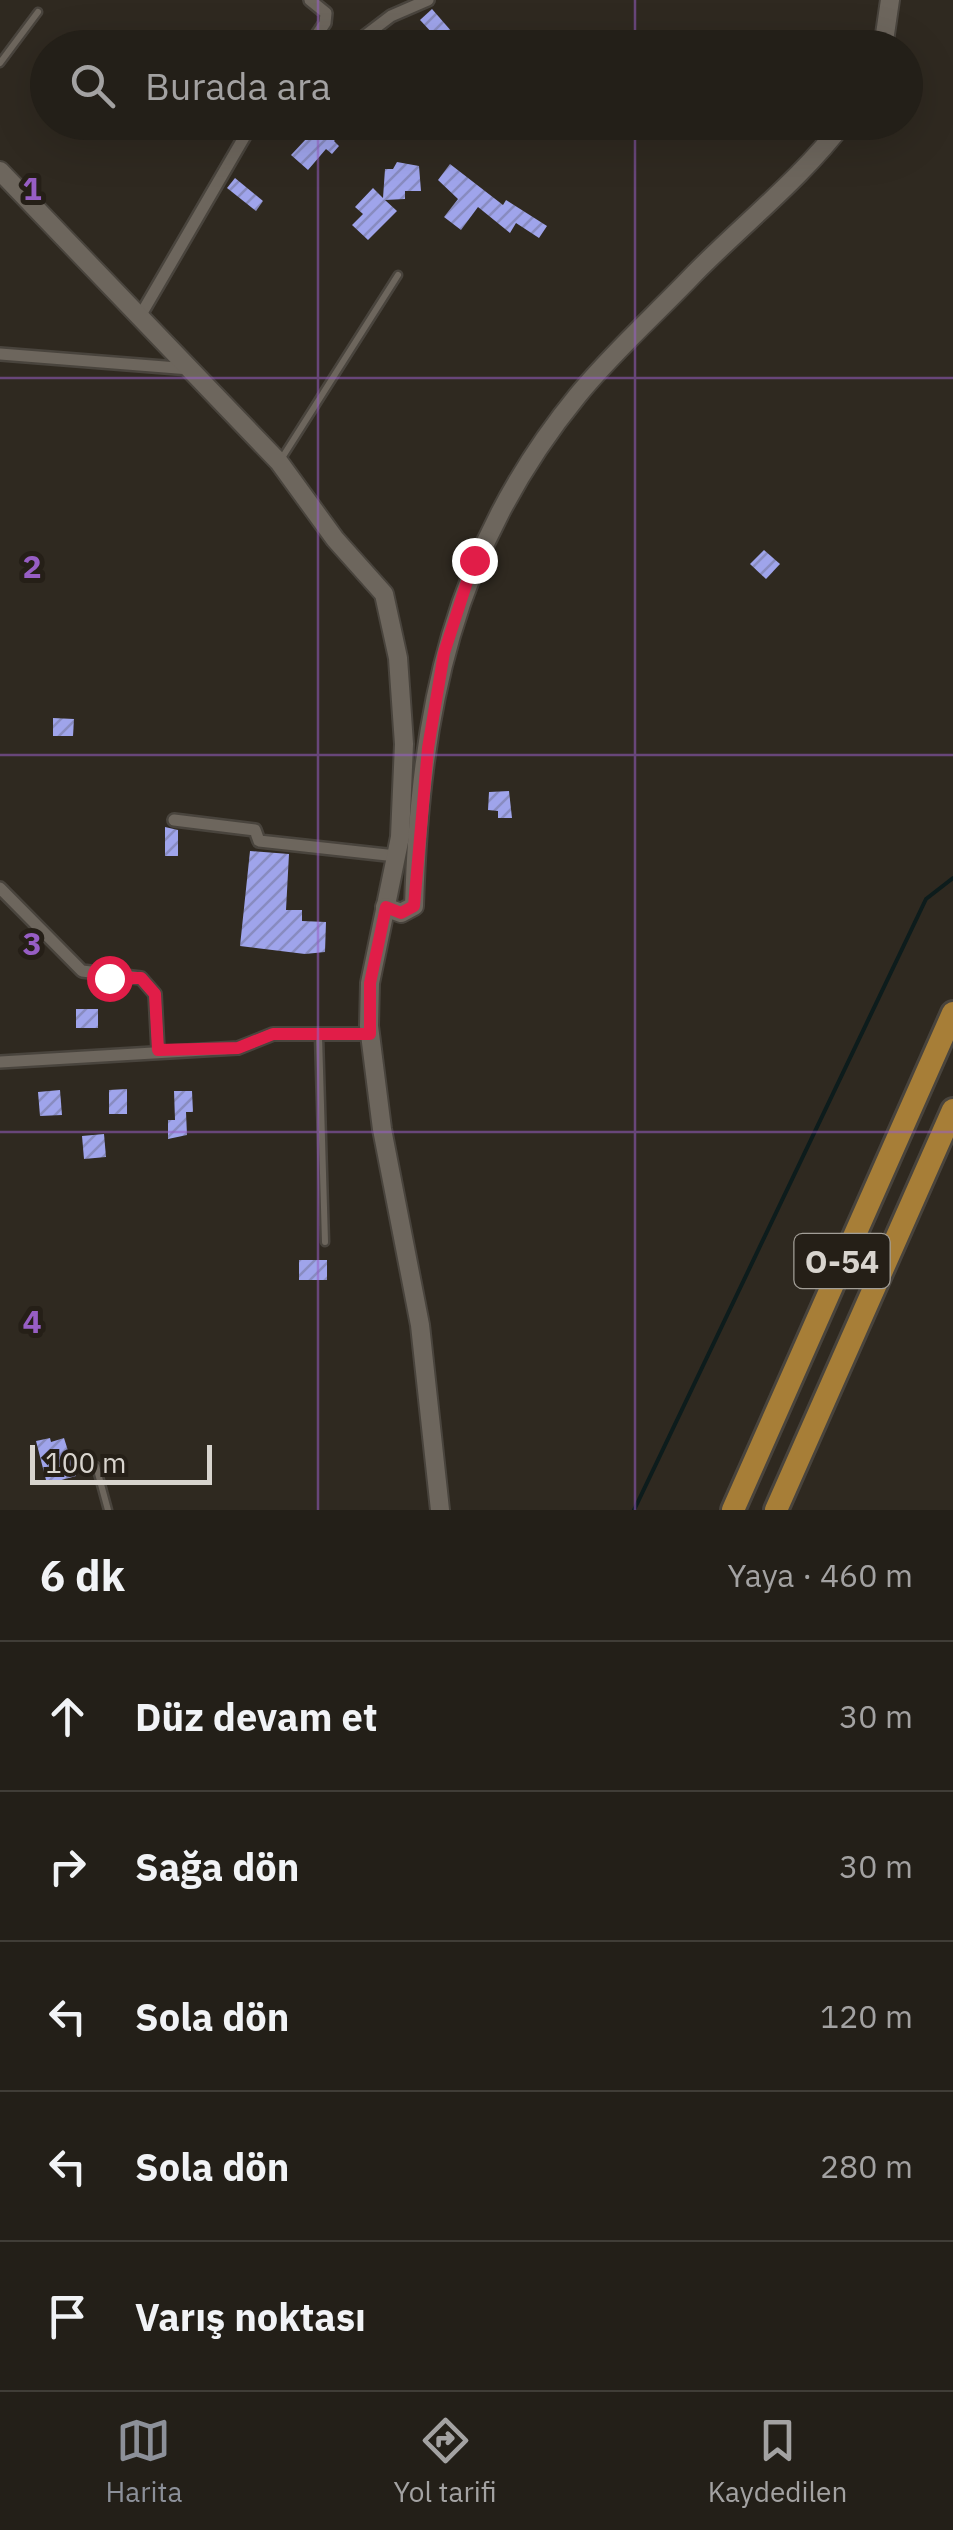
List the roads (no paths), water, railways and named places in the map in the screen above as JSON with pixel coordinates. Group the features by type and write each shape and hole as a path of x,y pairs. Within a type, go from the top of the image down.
{"highway":[{"name":"O-54","path":"732,1510 953,1014"},
{"name":"O-54","path":"776,1510 953,1110"}],"street":[{"path":"310,0 326,14 320,30"},
{"path":"373,30 391,16 428,0"},
{"path":"885,30 890,0"},
{"path":"138,318 242,140"},
{"path":"386,907 401,913 414,906 428,748 444,653 474,560 524,468 579,394 826,140"},
{"path":"0,171 280,462 335,539 384,594 398,658 404,744 396,856 370,983 370,1034 382,1129 420,1325 440,1510"},
{"path":"0,354 190,369"},
{"path":"174,820 255,830 258,841 396,856"},
{"path":"0,888 82,972 141,978 155,994 158,1050"},
{"path":"0,1062 238,1048 273,1034 370,1034"},
{"path":"428,1510 436,1454"}],"lane":[{"path":"0,63 38,12"},
{"path":"280,462 398,275"},
{"path":"319,1034 326,1242"},
{"path":"96,1466 108,1510"}],"waterway":[{"path":"634,1510 926,899 953,878"}]}
